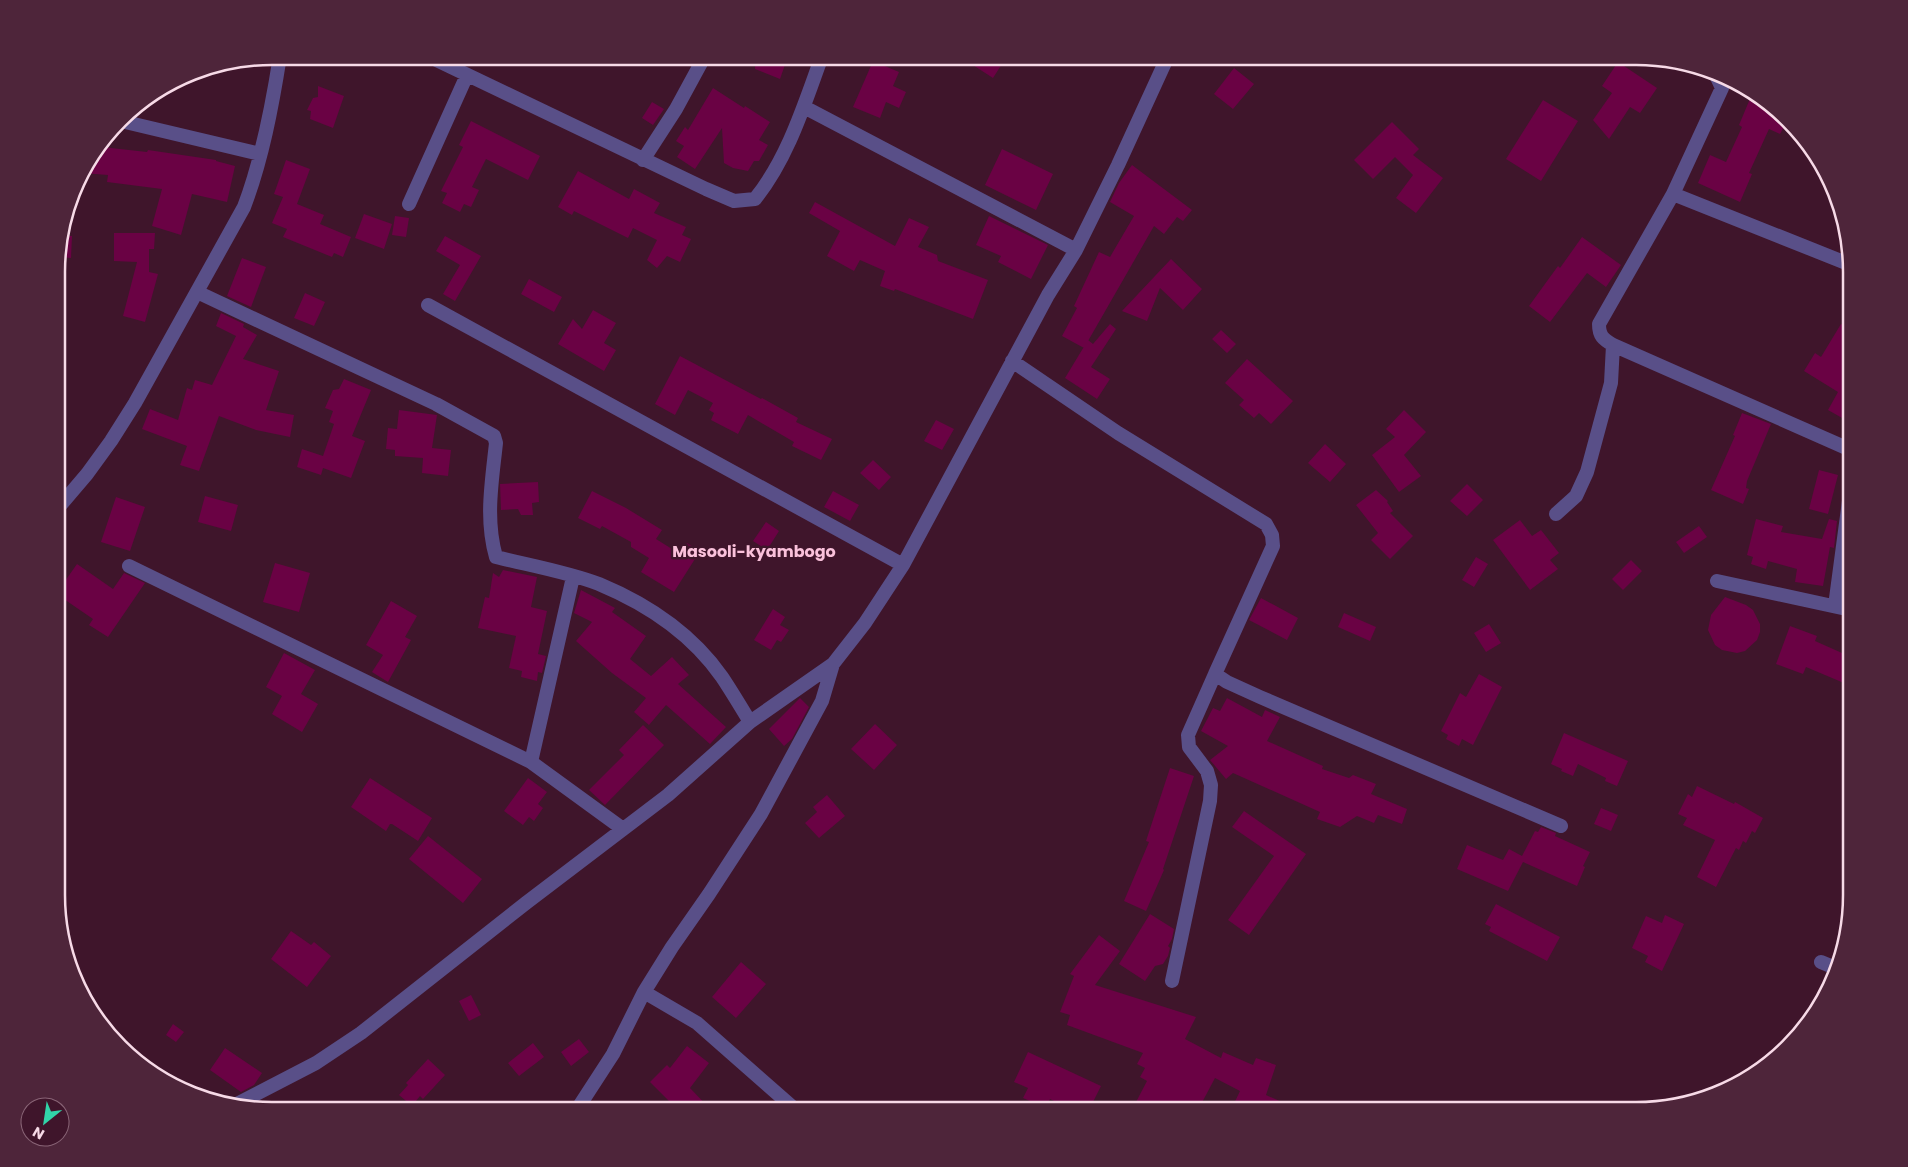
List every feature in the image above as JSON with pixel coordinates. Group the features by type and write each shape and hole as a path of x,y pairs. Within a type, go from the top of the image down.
{"street":[{"path":"65,500 111,441 140,395 244,207 260,154 278,65"},
{"path":"446,65 642,160 734,201 755,199 770,180 804,107 819,65"},
{"path":"642,160 676,109 700,65"},
{"path":"245,1100 316,1064 361,1033 668,795 750,722 833,664 865,623 903,566 1048,295 1076,250 1164,65"},
{"path":"409,204 467,75"},
{"path":"1720,83 1722,88 1673,194 1599,324 1599,333 1603,339 1613,345 1843,446"},
{"path":"804,107 1076,250"},
{"path":"129,123 260,154"},
{"path":"1673,194 1843,262"},
{"path":"197,292 428,400 494,436 496,443 489,518 491,539 496,557 598,584 638,603 667,621 693,645 721,676 750,722"},
{"path":"428,304 903,566"},
{"path":"1556,514 1576,496 1587,472 1612,383 1613,345"},
{"path":"1012,361 1118,433 1266,524 1272,535 1273,546 1188,734 1189,747 1207,771 1211,785 1210,801 1172,981"},
{"path":"1835,606 1843,546"},
{"path":"129,566 530,762 623,829"},
{"path":"530,762 573,577"},
{"path":"1717,581 1843,608"},
{"path":"582,1102 613,1054 644,992 761,814 822,701 833,664"},
{"path":"1215,674 1227,682 1269,701 1561,826"},
{"path":"644,992 697,1024 787,1102"}],"building":[{"path":"755,65 785,65 780,79 755,69"},
{"path":"871,65 882,65 899,72 893,86 906,92 899,108 886,102 880,118 853,107"},
{"path":"973,65 1001,65 993,78"},
{"path":"1616,65 1622,65 1657,88 1640,113 1630,107 1609,139 1593,120 1612,93 1602,86"},
{"path":"1234,68 1254,84 1233,109 1214,94"},
{"path":"318,86 344,96 333,128 310,119 311,111 307,110 313,98 318,97"},
{"path":"713,88 770,122 759,140 768,145 759,161 754,161 748,171 733,168 724,163 722,128 695,169 677,157 684,146 676,141 685,127 688,130"},
{"path":"1750,99 1783,127 1780,134 1769,129 1749,173 1752,174 1740,202 1698,183 1710,155 1726,162 1742,127 1739,125"},
{"path":"1543,100 1578,121 1541,181 1506,159"},
{"path":"652,102 664,109 653,125 642,118"},
{"path":"471,121 540,156 528,180 486,159 472,187 479,190 471,207 464,204 460,212 442,203 447,193 441,191 463,147 459,145"},
{"path":"1392,122 1419,149 1413,155 1443,178 1416,213 1396,198 1413,175 1395,157 1373,179 1354,160"},
{"path":"107,148 147,152 148,150 216,160 235,166 227,202 192,194 181,235 152,226 162,189 107,182 108,175 90,174"},
{"path":"1002,149 1053,174 1036,210 985,185"},
{"path":"286,160 310,169 297,204 324,215 320,224 351,237 343,257 334,253 332,257 283,237 287,229 272,223 283,197 274,194"},
{"path":"1132,165 1192,210 1183,221 1177,217 1164,234 1154,226 1084,348 1062,336 1077,308 1074,306 1099,252 1110,257 1134,216 1110,202 1119,183"},
{"path":"578,171 629,199 634,189 660,203 654,213 686,227 682,235 691,239 680,262 667,256 657,268 647,260 657,240 633,228 628,238 574,211 572,215 558,207"},
{"path":"815,202 895,246 909,218 929,227 918,247 937,255 938,261 988,280 973,319 895,289 894,291 880,286 885,271 860,260 854,271 827,256 840,231 809,213"},
{"path":"364,214 392,224 384,249 355,238"},
{"path":"395,216 409,218 406,237 392,235"},
{"path":"989,216 1048,245 1031,279 998,262 1001,256 976,245"},
{"path":"114,233 155,233 154,249 149,249 149,272 158,274 145,322 123,316 137,262 114,261"},
{"path":"68,236 72,236 71,258 65,258"},
{"path":"445,236 481,256 455,301 443,294 460,265 436,251"},
{"path":"1582,237 1621,265 1606,287 1587,273 1550,322 1529,306"},
{"path":"242,258 266,267 251,307 227,296"},
{"path":"1171,259 1202,289 1183,310 1160,288 1147,321 1122,311"},
{"path":"529,279 562,297 554,312 521,294"},
{"path":"305,293 325,302 314,326 294,318"},
{"path":"593,310 616,323 604,343 616,350 604,371 558,344 573,319 582,329"},
{"path":"221,313 244,324 243,327 257,335 243,359 279,371 266,410 294,415 290,437 256,430 219,416 199,471 180,465 187,446 142,429 150,409 178,420 187,388 192,390 195,380 212,385 236,336 216,326"},
{"path":"1110,324 1116,329 1091,367 1110,379 1097,399 1065,378 1088,340 1093,344"},
{"path":"1841,324 1843,325 1843,418 1828,410 1838,392 1804,371 1815,353 1821,357"},
{"path":"1221,330 1236,344 1227,353 1212,339"},
{"path":"680,356 762,398 798,418 796,422 832,439 821,460 792,446 794,442 748,415 738,434 711,420 714,413 709,410 713,403 688,390 675,415 655,404"},
{"path":"1247,359 1293,401 1271,424 1259,413 1254,418 1239,405 1244,400 1225,383"},
{"path":"344,379 371,390 352,436 365,441 351,478 323,468 321,475 297,467 302,449 323,456 334,424 329,422 333,411 325,408 333,390 339,389"},
{"path":"399,410 437,415 432,448 451,450 448,476 422,473 423,458 395,456 395,450 386,449 388,428 397,429"},
{"path":"1404,410 1426,432 1404,455 1421,476 1399,492 1372,455 1395,437 1386,429"},
{"path":"1742,413 1771,424 1747,481 1746,488 1749,489 1743,504 1711,490 1735,436 1733,435"},
{"path":"936,420 954,429 942,450 924,441"},
{"path":"1325,444 1346,464 1330,482 1308,463"},
{"path":"873,460 891,477 879,490 860,473"},
{"path":"1819,470 1838,475 1828,514 1809,509"},
{"path":"538,482 539,502 532,503 533,515 521,515 518,509 501,510 500,484"},
{"path":"1467,484 1483,500 1467,516 1450,501"},
{"path":"1376,490 1388,501 1393,511 1390,513 1413,536 1390,559 1371,540 1378,533 1356,505"},
{"path":"592,491 626,508 662,530 656,539 680,554 687,543 700,551 674,592 641,572 649,558 631,547 631,542 602,526 600,529 578,518"},
{"path":"833,491 859,505 850,521 824,507"},
{"path":"205,496 238,505 231,531 198,522"},
{"path":"116,497 145,507 130,551 101,542"},
{"path":"1756,519 1783,526 1781,532 1822,539 1829,519 1837,521 1834,548 1830,547 1823,586 1795,582 1797,569 1768,561 1766,569 1751,564 1753,557 1747,555"},
{"path":"1520,520 1532,536 1541,530 1559,553 1550,560 1558,569 1530,590 1493,540"},
{"path":"766,522 779,531 767,550 753,541"},
{"path":"1699,526 1707,537 1684,553 1676,542"},
{"path":"1476,557 1488,564 1474,587 1462,580"},
{"path":"1631,560 1642,571 1623,590 1612,579"},
{"path":"275,563 310,573 299,612 263,602"},
{"path":"77,564 113,589 124,573 145,583 108,637 89,625 93,619 65,600 65,581"},
{"path":"503,570 537,577 531,607 547,611 538,654 546,656 542,673 538,672 537,681 521,677 522,671 509,668 516,636 478,628 485,597 489,598 493,573 499,577"},
{"path":"581,590 615,608 612,612 646,636 630,659 651,676 672,657 689,675 678,684 726,727 710,744 666,705 649,725 634,712 646,698 612,673 576,641 592,622 574,613"},
{"path":"1725,597 1746,605 1753,610 1760,624 1757,640 1745,651 1737,653 1722,650 1715,645 1708,630 1711,615"},
{"path":"1261,598 1298,618 1287,640 1249,620"},
{"path":"391,601 417,616 405,637 411,640 388,682 372,672 383,655 366,645"},
{"path":"773,609 785,617 780,625 789,630 781,642 777,640 771,650 754,640"},
{"path":"1344,613 1376,627 1370,641 1338,627"},
{"path":"1489,624 1501,643 1486,652 1474,633"},
{"path":"1790,626 1817,636 1815,641 1843,653 1843,683 1806,667 1803,674 1776,664"},
{"path":"284,653 315,670 301,694 318,704 302,732 272,714 282,696 266,687"},
{"path":"1479,674 1502,687 1473,745 1462,739 1459,746 1446,739 1448,735 1441,731 1460,693 1466,697"},
{"path":"800,698 809,707 792,739 784,746 769,729"},
{"path":"1227,698 1262,717 1265,710 1280,717 1267,741 1323,766 1322,769 1349,778 1353,775 1376,784 1371,794 1407,809 1402,824 1378,815 1374,823 1357,816 1340,827 1317,819 1320,812 1233,773 1226,779 1210,760 1228,746 1201,731 1213,708 1220,711"},
{"path":"875,724 897,745 874,770 851,749"},
{"path":"643,725 664,745 605,805 589,790 624,755 619,750"},
{"path":"1564,733 1628,761 1617,786 1605,781 1606,778 1578,764 1573,776 1551,764"},
{"path":"1170,768 1194,776 1164,870 1146,911 1124,901 1149,842 1146,841"},
{"path":"370,778 432,818 418,841 392,824 390,824 386,831 351,807"},
{"path":"528,778 547,792 538,804 543,808 534,821 529,817 523,825 504,811"},
{"path":"1697,786 1734,804 1735,802 1763,818 1755,833 1752,831 1746,843 1743,841 1739,850 1736,848 1716,887 1697,877 1715,840 1683,825 1687,818 1678,814 1688,794 1692,797"},
{"path":"827,795 845,816 819,838 805,823 817,812 813,807"},
{"path":"1601,808 1618,815 1611,831 1594,824"},
{"path":"1244,811 1306,854 1249,935 1228,920 1274,856 1232,827"},
{"path":"1541,827 1556,833 1555,836 1590,852 1583,866 1585,867 1577,886 1523,862 1508,891 1457,869 1467,845 1503,860 1509,849 1522,856 1535,831 1538,832"},
{"path":"428,836 482,879 463,903 409,859"},
{"path":"1496,904 1560,937 1547,961 1489,931 1491,927 1485,924"},
{"path":"1150,914 1174,929 1168,946 1170,948 1168,956 1163,964 1155,966 1145,981 1119,964"},
{"path":"1665,915 1684,924 1662,971 1645,962 1648,956 1632,948 1646,916 1662,923"},
{"path":"291,931 311,945 314,942 331,956 307,987 271,959"},
{"path":"1099,935 1120,951 1095,985 1196,1017 1185,1039 1221,1058 1223,1052 1253,1065 1256,1058 1276,1065 1266,1095 1282,1102 1235,1102 1240,1091 1215,1078 1202,1102 1136,1102 1147,1081 1140,1077 1145,1068 1137,1064 1143,1053 1067,1025 1070,1015 1060,1012 1074,976 1070,974"},
{"path":"741,962 766,984 736,1018 712,997"},
{"path":"471,995 481,1015 469,1021 459,1001"},
{"path":"173,1024 184,1032 176,1042 166,1035"},
{"path":"579,1039 589,1052 571,1066 561,1052"},
{"path":"533,1043 544,1057 519,1076 508,1063"},
{"path":"687,1046 709,1063 690,1088 703,1102 670,1102 650,1082 667,1065 670,1068"},
{"path":"225,1048 262,1073 254,1085 241,1092 210,1070"},
{"path":"1028,1052 1101,1086 1093,1102 1056,1102 1050,1099 1049,1102 1032,1102 1023,1098 1028,1088 1014,1082"},
{"path":"428,1059 445,1075 423,1099 420,1096 415,1102 407,1102 399,1095 408,1085 406,1083"}],"district":[{"name":"Masooli-kyambogo","path":"754,551"}]}
